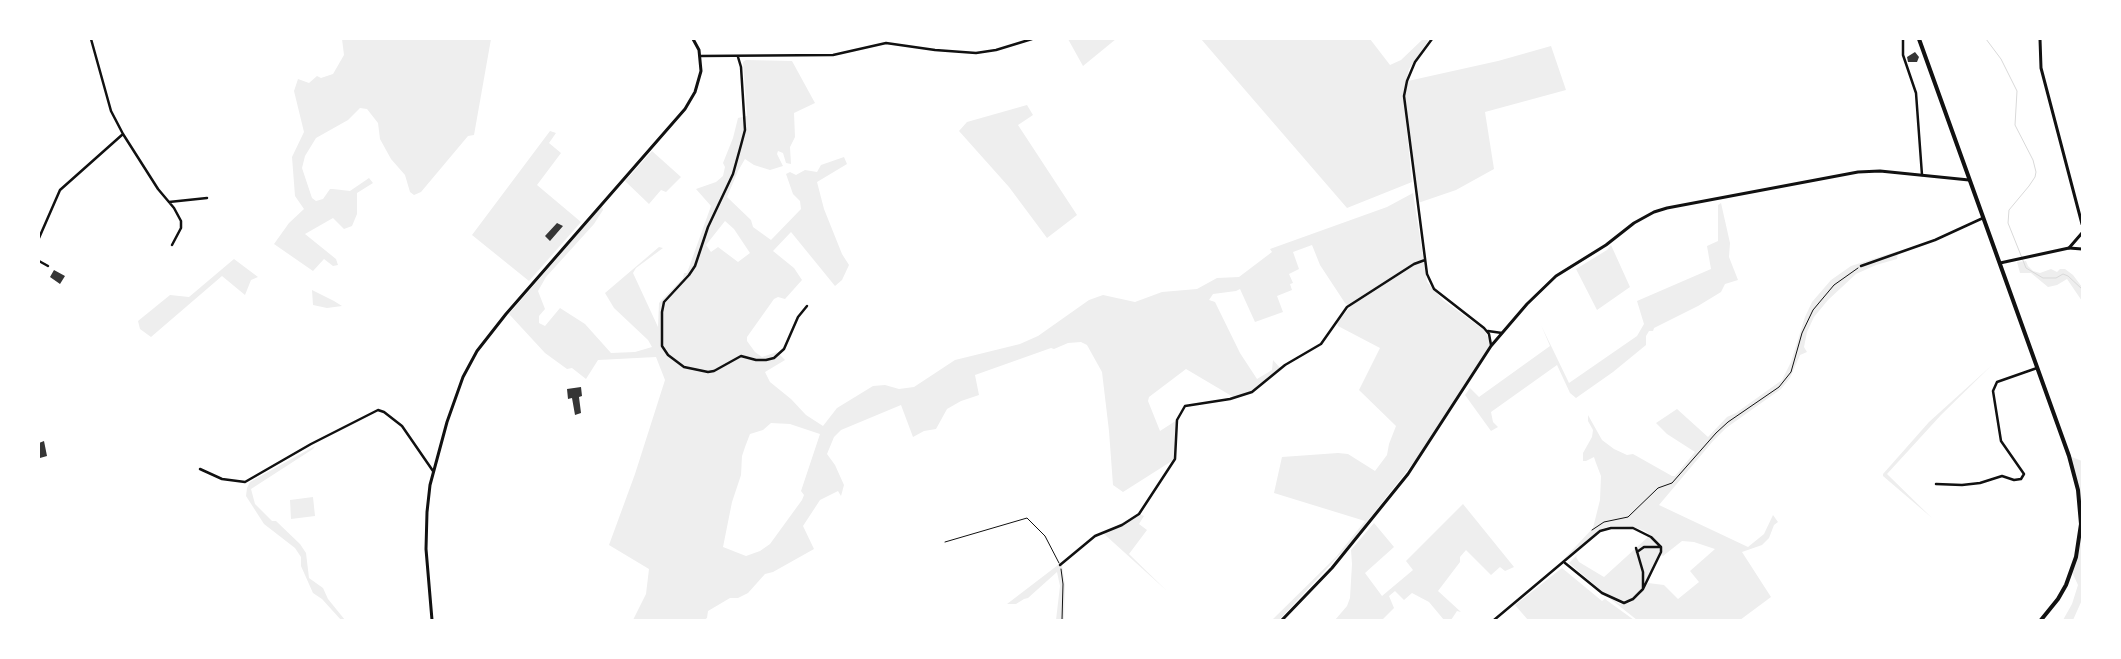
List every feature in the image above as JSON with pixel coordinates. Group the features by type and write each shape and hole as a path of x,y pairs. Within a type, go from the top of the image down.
{"main road":[{"path":"1919,39 2074,472 2080,506 2079,539 2072,572 2058,599 2041,620"}],"street":[{"path":"91,39 107,102 123,134 170,202 181,222 181,228 172,245"},
{"path":"432,620 426,534 432,476 456,395 477,351 518,300 685,109 701,71 700,56 692,39"},
{"path":"700,56 833,55 886,43 935,50 976,53 996,50 1032,39"},
{"path":"1432,39 1415,62 1407,81 1404,96 1417,203 1429,279 1434,290 1488,332 1502,333"},
{"path":"1902,39 1903,55 1916,93 1922,175"},
{"path":"2040,39 2041,68 2082,224"},
{"path":"738,56 741,67 744,133 732,174 708,227 695,266 664,302 662,312 662,346 668,355 684,367 708,372 714,371 741,356 756,360 766,360 784,349 798,317 807,306"},
{"path":"39,238 60,190 123,134"},
{"path":"1282,620 1332,568 1408,474 1491,346 1536,294 1556,276 1606,245 1634,223 1654,212 1679,205 1748,194 1858,172 1880,171 1969,180"},
{"path":"170,202 208,198"},
{"path":"1861,266 1935,240 1983,218"},
{"path":"2069,248 2082,233"},
{"path":"2000,263 2069,248 2082,249"},
{"path":"1060,565 1095,536 1122,525 1138,514 1175,459 1177,420 1184,406 1238,398 1252,392 1285,365 1321,344 1347,307 1414,264 1425,260"},
{"path":"39,261 48,266"},
{"path":"1488,332 1491,346"},
{"path":"1936,484 1962,485 1980,483 2002,476 2014,480 2021,479 2024,474 2001,442 1993,390 1997,382 2037,367"},
{"path":"200,470 222,479 245,482 311,444 378,410 384,412 402,426 433,471"},
{"path":"1494,620 1565,563 1600,531 1611,528 1633,528 1651,537 1661,547 1661,552 1643,589 1633,599 1620,602 1602,593 1565,563"},
{"path":"1637,552 1644,548 1661,547"},
{"path":"1636,548 1642,572 1643,589"}],"path":[{"path":"1592,530 1604,522 1628,517 1632,514 1658,488 1672,483 1722,427 1780,387 1791,372 1802,333 1820,301 1841,279 1861,266"},
{"path":"944,542 1027,518 1045,536 1060,565 1063,584 1062,620"}],"shaded area":[{"path":"342,39 491,39 474,135 468,136 421,192 414,195 410,192 405,175 391,159 380,139 378,123 367,109 360,108 348,120 316,138 305,156 302,168 312,198 316,201 323,199 330,189 350,191 369,178 373,183 357,193 357,214 352,226 344,229 333,218 305,234 336,259 338,265 333,266 324,259 313,271 274,244 289,223 304,209 295,196 292,157 304,132 294,91 298,79 309,83 317,76 321,78 333,74 344,55"},
{"path":"1068,39 1116,39 1083,66"},
{"path":"1201,39 1370,39 1390,65 1401,60 1423,39 1427,39 1428,41 1409,69 1403,93 1412,182 1347,208"},
{"path":"1551,46 1566,90 1485,112 1494,169 1456,190 1418,203 1405,96 1408,81 1498,61"},
{"path":"746,60 792,61 815,103 794,113 795,137 790,147 791,164 786,163 783,153 778,151 777,154 783,166 770,170 754,165 745,159 738,171 727,197 751,220 753,227 771,240 801,209 800,201 793,194 786,174 790,172 796,175 805,170 817,172 821,165 844,157 847,164 817,182 824,209 842,254 849,265 842,280 835,286 791,232 773,251 794,268 802,280 785,299 778,297 774,299 747,337 747,341 755,352 762,357 777,352 785,360 765,372 770,382 791,399 806,415 823,426 837,408 873,386 885,385 899,389 914,387 955,360 1020,344 1038,336 1089,300 1103,295 1135,302 1162,292 1197,289 1217,278 1239,277 1272,252 1270,249 1387,207 1413,193 1427,282 1443,300 1484,330 1489,339 1490,348 1421,453 1348,546 1279,620 1272,620 1336,557 1365,521 1274,493 1282,457 1348,454 1375,471 1387,455 1396,426 1359,390 1380,348 1338,326 1337,323 1350,307 1345,303 1320,265 1312,245 1293,252 1299,269 1289,274 1293,283 1290,284 1292,290 1277,296 1283,312 1255,322 1240,289 1213,294 1209,300 1215,302 1240,353 1257,379 1272,370 1273,360 1281,369 1252,392 1235,398 1186,369 1149,397 1148,401 1160,431 1177,420 1175,459 1123,492 1113,485 1102,372 1087,345 1081,342 1068,343 975,375 979,395 961,401 947,409 936,429 924,431 913,437 901,405 841,430 834,437 827,454 835,465 844,485 841,496 838,491 820,500 803,526 814,549 773,572 765,574 748,593 738,598 730,598 708,611 707,618 704,620 633,620 646,594 649,569 609,545 635,474 665,380 656,357 598,360 586,379 572,368 567,369 545,353 509,314 602,206 603,210 594,224 546,277 538,291 545,309 539,316 539,323 545,326 560,308 585,324 611,353 635,352 652,347 648,340 614,308 605,293 659,247 663,248 636,268 633,273 658,327 659,303 683,278 684,273 687,273 711,206 696,189 716,182 723,176 725,167 723,163 733,138 738,118 747,116 743,62","holes":["725,221 734,229 750,253 738,262 718,247 711,252 706,245","771,423 790,424 820,434 801,491 804,495 802,500 770,544 760,551 746,556 723,547 732,502 741,475 742,456 750,434 763,430"]},
{"path":"1027,105 1033,115 1018,125 1077,215 1047,238 1009,187 959,131 967,122"},
{"path":"550,131 556,133 549,143 561,153 537,185 581,222 529,281 472,235"},
{"path":"652,151 681,177 666,192 661,190 649,204 625,181"},
{"path":"1721,203 1730,243 1729,257 1738,280 1725,284 1721,292 1654,328 1653,331 1649,331 1646,336 1646,345 1613,372 1576,398 1570,393 1557,365 1491,412 1493,422 1498,427 1491,431 1465,395 1470,388 1479,397 1550,346 1541,325 1569,383 1637,336 1644,324 1637,301 1711,269 1707,246 1718,241 1718,205"},
{"path":"1611,245 1630,287 1597,310 1576,269 1607,250"},
{"path":"1898,251 1897,259 1876,265 1856,274 1828,300 1814,317 1807,332 1804,347 1807,352 1800,355 1790,378 1781,389 1726,428 1659,505 1748,547 1764,534 1773,515 1778,522 1774,525 1769,538 1762,545 1742,552 1771,597 1740,620 1637,620 1608,597 1620,604 1630,603 1640,595 1648,583 1664,585 1678,599 1699,582 1690,571 1715,549 1694,542 1682,541 1663,556 1661,555 1662,545 1645,531 1634,527 1610,526 1599,530 1567,560 1562,561 1593,528 1600,500 1601,476 1594,457 1583,461 1583,453 1592,437 1593,430 1588,421 1588,415 1602,440 1614,449 1627,455 1633,454 1675,476 1695,452 1667,434 1656,423 1677,409 1708,437 1727,417 1736,413 1782,380 1791,362 1805,317 1812,302 1831,280 1851,266"},
{"path":"234,259 258,277 251,280 245,295 222,276 151,337 140,329 138,321 170,295 189,297"},
{"path":"2026,261 2033,271 2040,273 2051,269 2057,272 2060,269 2065,269 2073,275 2082,287 2082,301 2067,279 2057,285 2048,287 2031,273 2020,273 2017,262"},
{"path":"312,290 342,306 327,308 313,305"},
{"path":"1992,365 1941,415 1887,474 1932,518 1883,474 1929,422"},
{"path":"315,446 251,489 255,504 300,544 306,553 309,578 323,588 328,599 345,620 341,620 322,599 313,593 301,566 301,557 295,548 264,524 246,496 250,482"},
{"path":"2069,456 2082,461 2082,600 2073,620 2063,620 2072,604 2078,585 2072,572 2079,539 2081,506"},
{"path":"313,497 315,516 291,519 290,500"},
{"path":"1463,504 1514,567 1505,571 1500,567 1491,575 1466,550 1460,557 1460,562 1438,591 1461,612 1457,611 1451,620 1444,620 1429,602 1412,593 1404,600 1395,591 1389,596 1394,608 1382,620 1335,620 1347,606 1350,598 1351,550 1374,523 1394,547 1365,573 1382,596 1413,570 1406,561"},
{"path":"1139,514 1144,516 1139,524 1147,530 1129,554 1167,591 1103,533"},
{"path":"1648,537 1659,546 1660,551 1644,585 1629,600 1621,601 1603,592 1569,563 1578,554 1576,557 1579,562 1604,577"},
{"path":"1058,565 1062,565 1065,585 1064,620 1056,620 1060,586 1057,572 1028,598 1016,604 1007,604"},
{"path":"1562,568 1602,601 1605,599 1634,620 1528,620 1515,605"}],"building":[{"path":"1915,52 1919,57 1917,62 1908,62 1907,57"},
{"path":"557,223 563,226 550,241 545,236"},
{"path":"54,270 65,276 60,284 50,277"},
{"path":"581,387 582,396 579,397 581,413 575,415 572,398 568,399 567,389"},
{"path":"44,441 47,456 40,458 39,443"}],"waterway":[{"path":"1986,39 2001,59 2017,91 2015,125 2033,160 2036,172 2029,186 2009,210 2008,223 2026,268 2043,278 2056,278 2063,274 2068,276 2082,289"}]}
